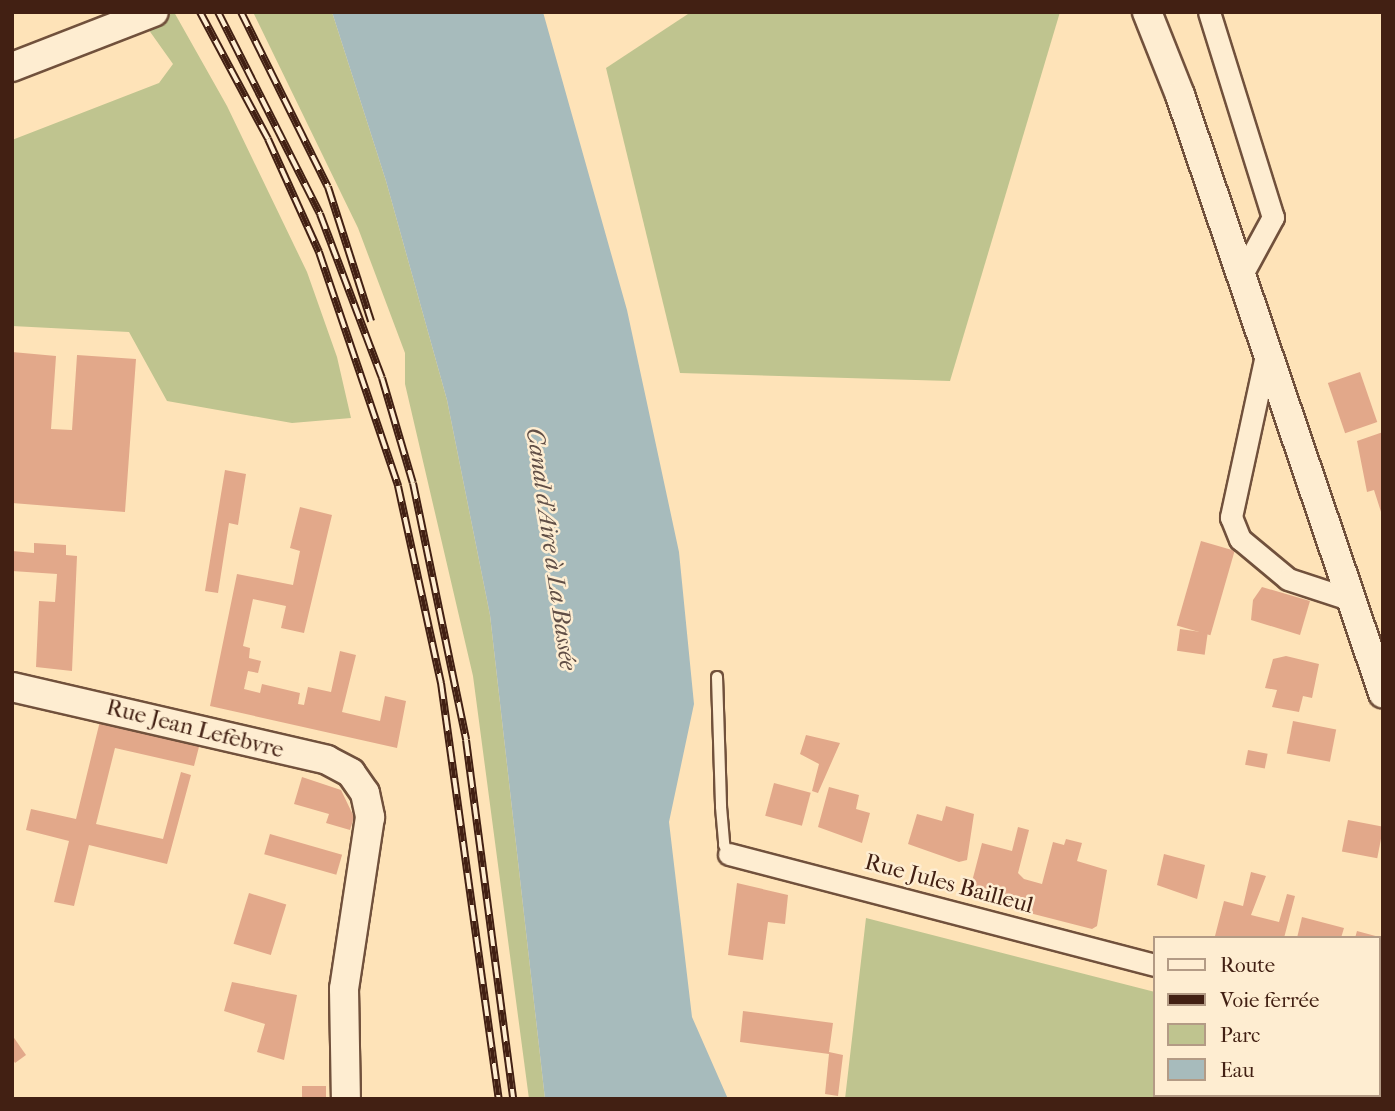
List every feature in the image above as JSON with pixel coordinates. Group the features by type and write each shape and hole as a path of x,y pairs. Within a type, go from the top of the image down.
{"street":[{"path":"1147,12 1241,276 1383,693"},
{"path":"1209,12 1273,217 1241,276"},
{"path":"12,67 145,16"},
{"path":"1266,355 1231,517 1240,539 1288,579 1349,599"},
{"name":"Rue Jean Lefebvre","path":"12,687 327,760 351,773 365,793 370,817 344,989 346,1099"},
{"name":"Rue Jules Bailleul","path":"729,854 1154,965"}],"lane":[{"path":"717,677 723,845 729,854"}],"green space":[{"path":"136,12 174,12 227,106 307,272 337,357 351,418 292,423 167,401 129,332 12,326 12,140 159,83 173,64"},
{"path":"253,12 332,12 386,181 447,400 490,615 545,1099 529,1099 473,676 405,384 405,353 358,228"},
{"path":"691,12 1060,12 950,381 680,373 606,68"},
{"path":"866,918 1154,992 1154,1097 1228,1099 845,1099"}],"water":[{"name":"Canal d'Aire à La Bassée","path":"332,12 543,12 627,310 679,552 694,704 669,822 692,1017 728,1099 545,1099 490,615 447,400 386,181"}],"building":[{"path":"12,352 56,356 51,429 72,430 77,355 136,359 125,512 12,503"},
{"path":"1360,372 1377,422 1345,433 1328,383"},
{"path":"1383,432 1382,515 1374,490 1367,492 1357,441"},
{"path":"225,470 246,474 238,525 229,523 218,593 205,591"},
{"path":"300,507 332,515 304,633 281,628 286,606 253,599 243,646 250,648 249,658 261,661 258,673 248,671 244,689 260,693 262,684 300,693 298,704 304,705 308,687 331,692 340,651 356,655 342,712 380,721 385,696 406,701 397,748 210,706 237,574 293,585 300,551 290,548"},
{"path":"1201,541 1235,551 1210,635 1177,626"},
{"path":"34,543 66,545 66,555 77,556 72,671 36,667 39,601 55,602 57,574 12,571 12,551 34,553"},
{"path":"1262,587 1310,601 1300,635 1251,620 1253,600"},
{"path":"1180,629 1208,633 1205,655 1177,651"},
{"path":"1286,656 1319,664 1312,698 1303,696 1299,712 1272,707 1277,690 1265,688 1273,659"},
{"path":"100,721 200,743 194,766 115,748 96,824 163,839 181,772 191,775 167,864 89,845 74,906 54,902 69,841 26,830 31,809 76,819"},
{"path":"1293,721 1336,729 1330,762 1287,753"},
{"path":"806,735 840,743 818,793 812,791 819,764 800,754"},
{"path":"1248,750 1268,754 1265,769 1245,765"},
{"path":"302,777 341,790 354,817 350,830 326,823 329,814 294,804"},
{"path":"774,783 811,793 802,826 765,816"},
{"path":"829,787 859,795 856,809 870,813 862,843 818,827"},
{"path":"946,806 974,814 967,860 959,862 908,844 917,814 942,821"},
{"path":"1348,820 1383,827 1377,858 1342,851"},
{"path":"1018,827 1029,830 1018,873 1024,879 1042,884 1053,842 1064,845 1066,839 1082,843 1077,861 1107,870 1097,926 1092,929 968,897 982,843 1012,851"},
{"path":"270,834 342,855 336,875 264,854"},
{"path":"1164,854 1205,865 1197,899 1157,885"},
{"path":"1251,872 1266,876 1251,915 1279,922 1287,894 1295,896 1285,936 1215,936 1224,901 1243,906"},
{"path":"737,883 788,895 785,924 768,922 763,960 728,955"},
{"path":"249,893 286,904 271,955 234,944"},
{"path":"1302,917 1344,928 1342,936 1297,936"},
{"path":"1357,931 1376,936 1356,936"},
{"path":"232,982 297,995 284,1060 257,1052 265,1024 224,1011"},
{"path":"743,1011 833,1023 829,1052 843,1055 838,1096 825,1094 829,1054 740,1042"},
{"path":"12,1035 26,1055 15,1063 12,1058"},
{"path":"302,1086 326,1086 326,1097 302,1097"},
{"path":"1287,1097 1369,1097 1369,1099"}],"railway":[{"path":"200,12 268,139 319,252 398,486 441,683 499,1099"},
{"path":"218,12 320,214 382,378 413,483 466,740 513,1099"},
{"path":"241,12 328,187 371,321"}]}
